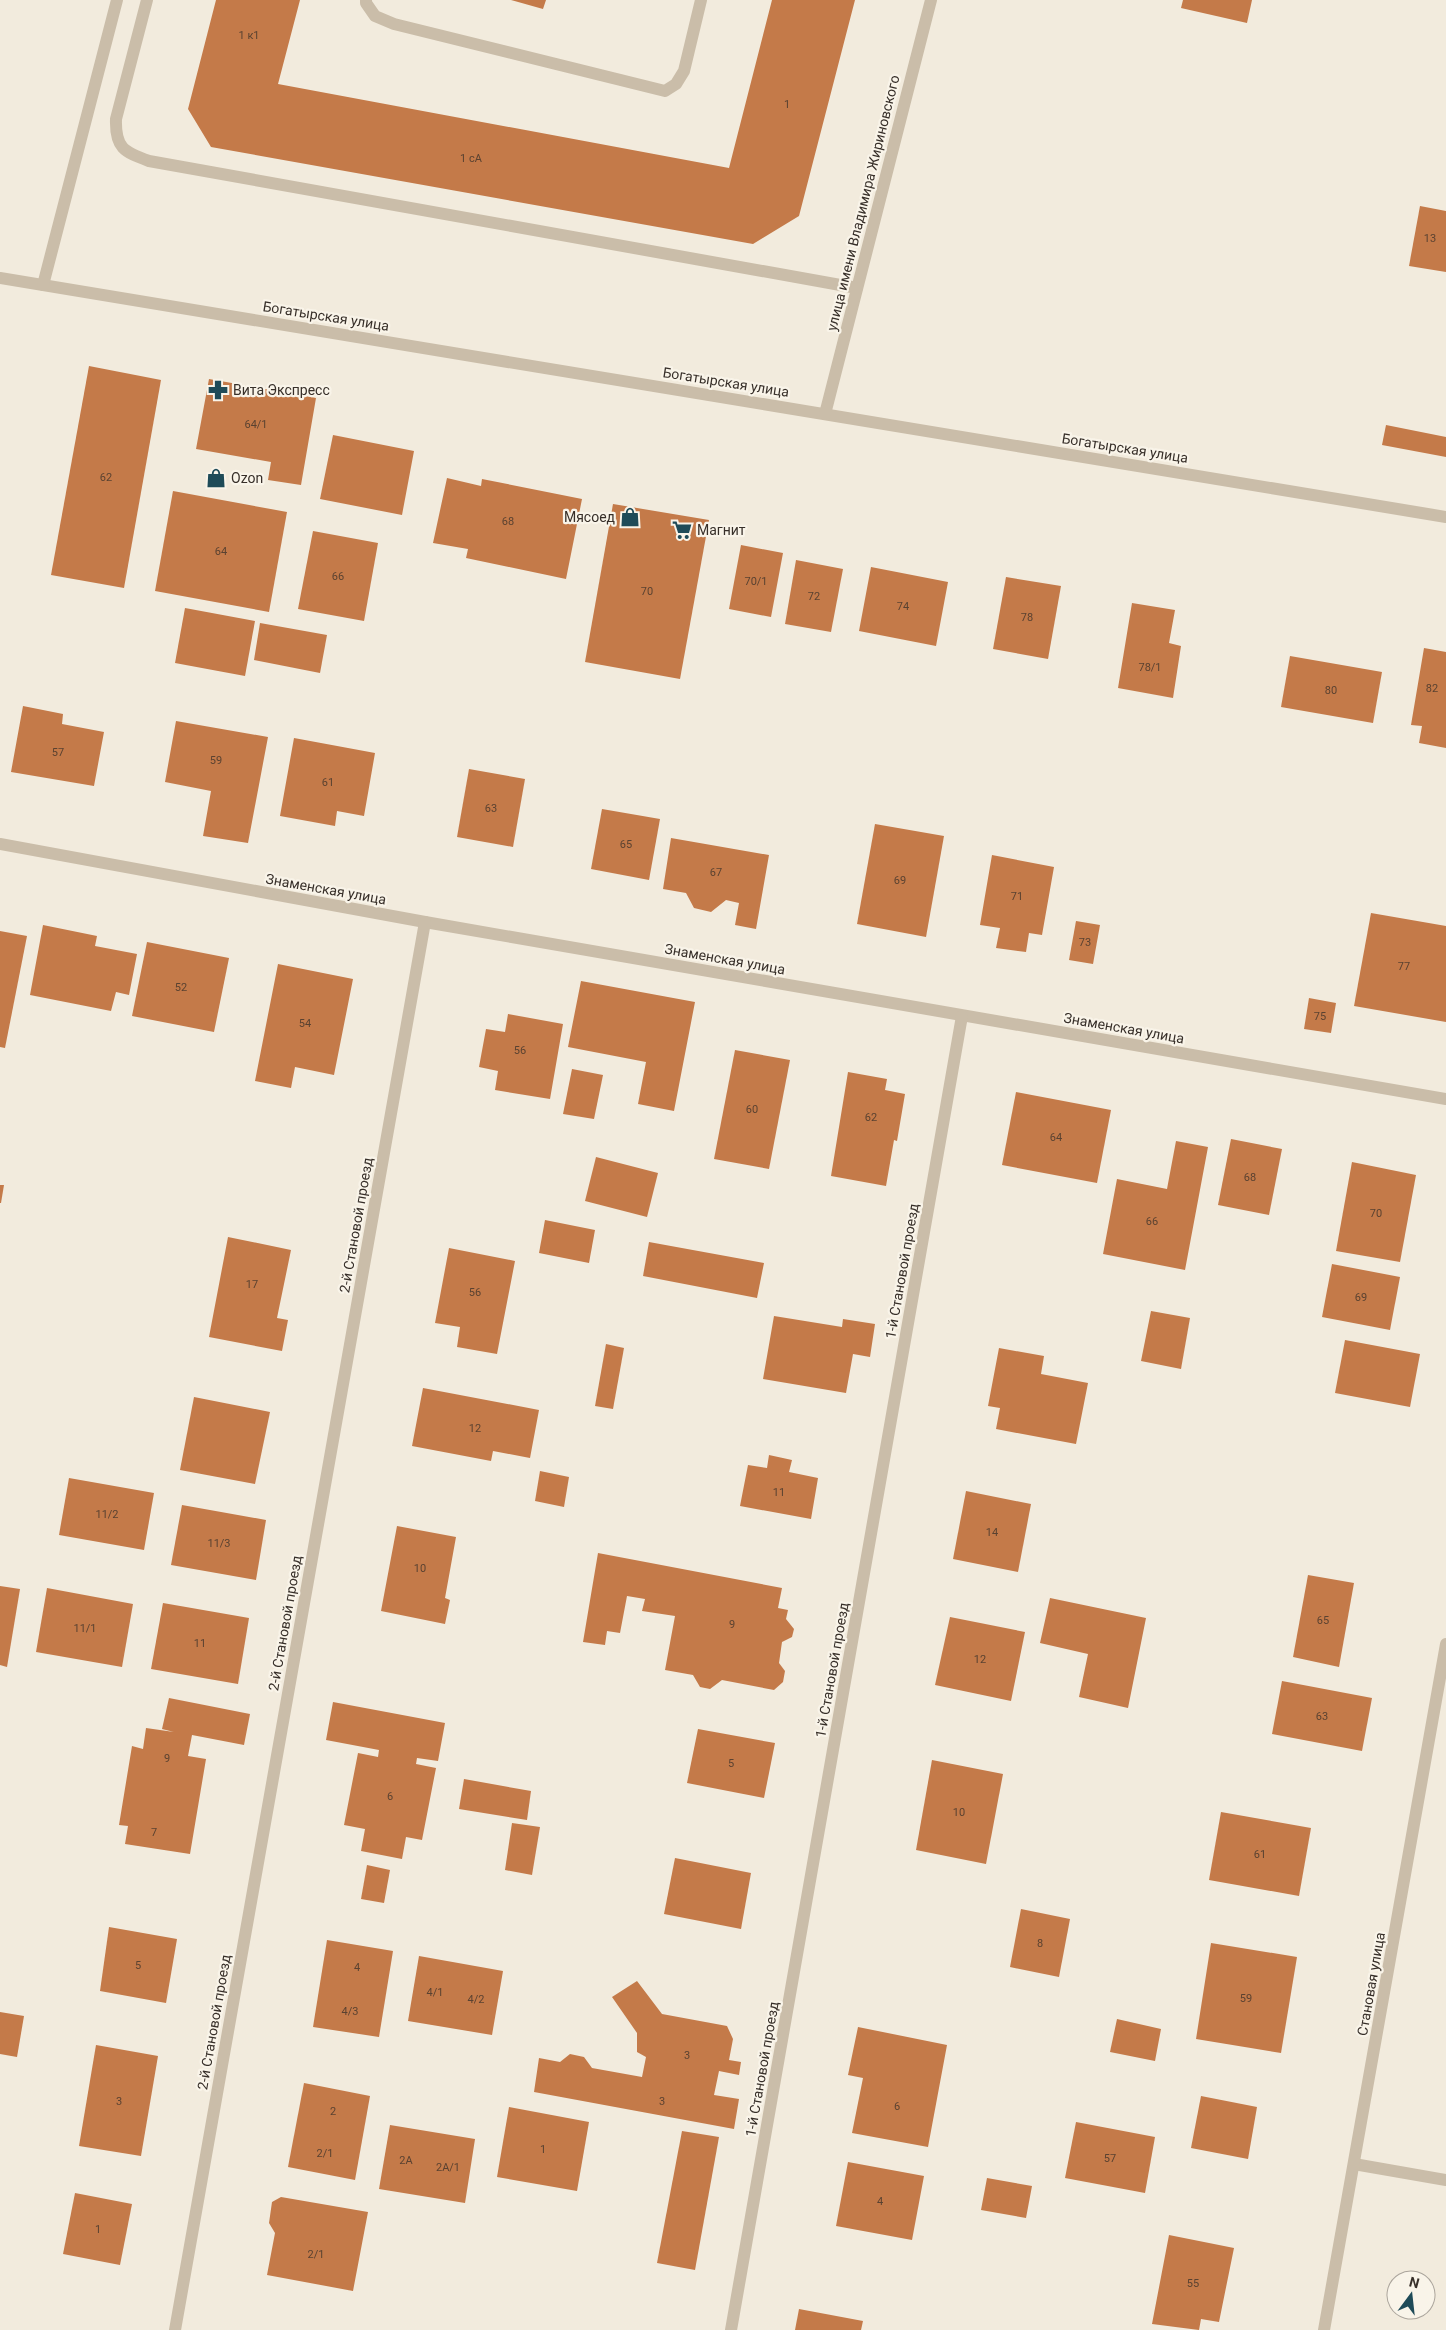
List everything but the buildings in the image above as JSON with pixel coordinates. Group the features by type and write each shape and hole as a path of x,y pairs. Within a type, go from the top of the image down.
{"street":[{"path":"44,285 116,0"},
{"path":"147,0 116,120 116,137 128,153 149,161 857,288"},
{"path":"366,0 375,16 394,24 665,91 676,84 684,71 701,0"},
{"name":"улица имени Владимира Жириновского","path":"825,414 931,0"},
{"name":"Богатырская улица","path":"0,278 1446,517"},
{"name":"Знаменская улица","path":"0,844 425,922 1446,1099"},
{"name":"2-й Становой проезд","path":"175,2330 425,922"},
{"name":"1-й Становой проезд","path":"731,2330 962,1016"},
{"name":"Становая улица","path":"1324,2330 1446,1644"},
{"path":"1354,2164 1446,2180"}],"place":[{"name":"Вита Экспресс","path":"218,390"},
{"name":"Ozon","path":"216,478"},
{"name":"Мясоед","path":"630,517"},
{"name":"Магнит","path":"682,530"}]}
